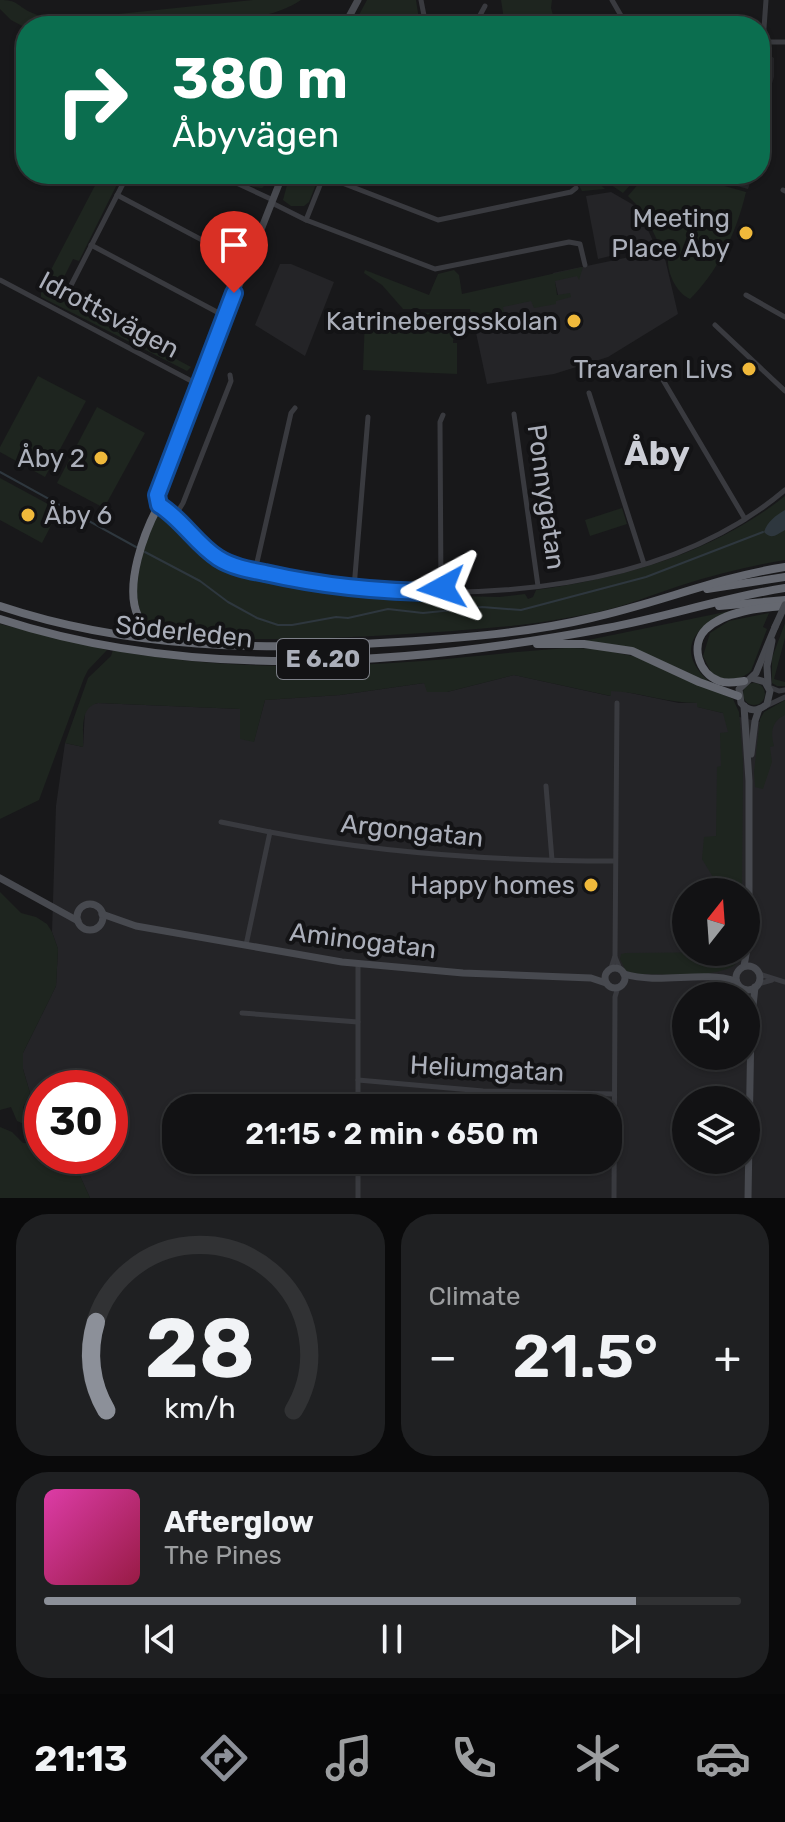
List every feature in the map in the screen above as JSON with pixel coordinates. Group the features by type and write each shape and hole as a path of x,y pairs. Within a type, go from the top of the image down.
{"highway":[{"path":"159,505 141,549 134,585 137,615 150,631 169,642"},
{"path":"682,593 785,567"},
{"path":"682,593 785,577"},
{"path":"698,608 730,598 785,588"},
{"name":"Söderleden","path":"0,606 97,631 169,642 293,647 462,638 590,619 682,593"},
{"path":"698,608 785,604"},
{"path":"748,680 722,682 708,674 698,655 700,637 710,626 726,617 785,604"},
{"name":"Söderleden","path":"0,619 109,645 227,659 333,658 512,644 698,608"},
{"path":"512,644 584,644 632,651 738,696"}],"street":[{"path":"480,16 485,6"},
{"path":"123,184 65,297 128,334"},
{"path":"238,184 306,220 435,269 569,242 580,244 585,265"},
{"path":"279,184 157,495 159,505 175,516 216,557 255,571 354,588 441,592 538,586 644,564 683,550 745,519 785,490"},
{"path":"306,220 320,184"},
{"path":"347,184 438,220 571,192 576,188"},
{"path":"117,195 238,259"},
{"path":"91,245 217,312"},
{"name":"Idrottsvägen","path":"0,280 199,385"},
{"path":"746,295 785,317"},
{"path":"715,325 785,391"},
{"path":"659,366 660,375 745,519"},
{"path":"175,516 183,503 231,381 230,375"},
{"path":"589,393 644,564"},
{"path":"255,571 291,413 295,408"},
{"name":"Ponnygatan","path":"514,414 538,586"},
{"path":"441,592 440,422 443,415"},
{"path":"354,588 368,417"},
{"path":"748,878 749,781 744,706 738,696 740,686 758,668 785,604"},
{"path":"749,781 755,721 769,700 767,666 775,627"},
{"path":"748,680 761,679 768,686 785,690"},
{"path":"744,706 751,710 761,708 785,697"},
{"path":"614,1094 617,703"},
{"path":"546,786 552,861"},
{"name":"Argongatan","path":"221,822 366,848 457,857 615,861"},
{"path":"246,945 270,832"},
{"name":"Aminogatan","path":"0,878 55,907 86,929 100,925 133,925"},
{"name":"Aminogatan","path":"55,907 95,906 102,914 133,925 358,964 476,974 591,978 614,985"},
{"path":"78,921 81,908"},
{"path":"100,925 102,914"},
{"path":"358,964 358,1094"},
{"path":"755,966 756,982"},
{"path":"738,982 736,974 740,968"},
{"path":"614,985 640,978 711,977 740,968 785,982"},
{"path":"615,971 640,978"},
{"path":"614,985 615,971"},
{"name":"Aminogatan","path":"591,978 615,971"},
{"path":"711,977 723,982"},
{"path":"760,984 773,979"},
{"path":"242,1013 358,1022"},
{"name":"Heliumgatan","path":"358,1080 482,1091 614,1094"},
{"path":"358,1174 358,1198"},
{"path":"614,1174 614,1198"},
{"path":"748,1174 748,1198"}],"shaded area":[{"path":"0,0 6,0 39,16 16,16 16,23 0,9"},
{"path":"253,0 301,0 260,16 99,16"},
{"path":"367,0 416,0 418,16 358,16"},
{"path":"501,0 552,0 553,16 503,16"},
{"path":"770,55 774,58 770,90"},
{"path":"96,184 117,184 79,261 73,259 58,289 62,291 58,298 128,338 137,338 191,367 187,371 41,297 41,289"},
{"path":"247,184 264,184 262,188"},
{"path":"287,184 316,184 309,202 304,206 291,206 283,200"},
{"path":"578,184 600,184 605,189 582,191"},
{"path":"610,184 631,184 623,193"},
{"path":"638,184 718,184 746,192 726,249 710,276 690,299 679,290 671,277 668,262 670,248 658,242 643,211 628,196"},
{"path":"730,184 750,184 748,189"},
{"path":"611,192 637,207 655,245 598,259 586,196"},
{"name":"Katrinebergsskolan","path":"663,250 678,314 608,357 554,374 487,384 475,328 495,308 558,295 553,273"},
{"path":"280,264 291,264 334,282 305,356 255,325"},
{"path":"583,267 579,280 577,276 555,281 557,295 570,293 571,297 556,301 556,304 534,308 531,301 503,307 505,320 500,321 501,324 474,328 470,309 403,309 382,285 364,273 365,270 429,295 438,274 454,270 459,275 462,294"},
{"path":"412,312 459,314 460,329 454,329 453,343 457,343 457,374 363,370 365,317 411,318"},
{"path":"38,376 86,401 45,477 0,452"},
{"name":"Åby 2","path":"97,407 145,433 104,508 57,483"},
{"name":"Åby 6","path":"0,478 59,510 42,543 0,520"},
{"path":"785,496 785,560 705,578 608,610 549,621 489,628 324,638 210,637 169,632 147,622 137,599 142,556 158,515 173,520 217,562 286,581 411,595 499,597 525,594 528,599 533,597 536,590 603,578 667,560 728,533"},
{"path":"622,508 627,524 590,536 585,520"},
{"path":"785,510 785,530 769,536 764,532 767,525"},
{"path":"735,610 709,622 694,639 691,649 693,660 711,683 631,647 583,641"},
{"path":"769,613 763,627 767,629 751,671 732,679 712,674 703,656 710,633 729,621"},
{"path":"785,623 785,638 774,679 785,682 785,686 777,686 772,683 772,658"},
{"path":"0,624 107,650 84,678 39,800 0,819"},
{"path":"568,648 598,649 642,658 733,699 739,712 743,763 742,878 714,878 702,859 704,837 716,836 720,733 728,732 723,713 697,707 697,703 611,691 611,696 514,675 447,692 427,692 424,683 340,695 265,700 254,742 240,739 240,709 98,703 85,714 83,747 65,743 88,678 111,656 113,650 189,661 267,666 422,661"},
{"path":"514,675 610,696 610,691 621,691 679,703 697,703 698,707 764,723 785,706 785,1198 90,1198 79,1174 128,1174 128,1070 24,1070 24,1072 23,1069 23,1053 56,986 58,949 52,932 56,806 65,743 83,747 85,710 98,703 241,709 254,741 265,700 340,695 424,683 447,692"},
{"path":"754,683 762,686 765,694 762,702 754,705 746,702 743,694 746,686"},
{"path":"785,700 785,715 777,720 773,728 774,746 770,747 772,762 763,789 755,787 760,719 764,712"},
{"path":"0,892 21,913 47,924 58,949 56,986 23,1053 24,1124 17,1121 11,1107 0,1110"},
{"path":"672,953 672,966 733,966 701,974 636,974 626,971 620,959 621,954"},
{"path":"0,1127 12,1132 24,1143 24,1174 79,1174 90,1198 0,1198"}],"waterway":[{"path":"0,472 136,547"},
{"path":"145,552 200,581 257,618 278,625 292,625 388,609 423,613 482,607 521,610 646,577 763,532"}],"place":[{"name":"Meeting Place Åby","path":"746,233"},
{"name":"Katrinebergsskolan","path":"574,321"},
{"name":"Travaren Livs","path":"749,369"},
{"name":"Åby 2","path":"101,458"},
{"name":"Åby 6","path":"28,515"},
{"name":"Happy homes","path":"591,885"}],"district":[{"name":"Åby","path":"657,453"}],"route":[{"path":"234,293 157,495 159,505 171,512 216,557 240,568 354,588 441,592 442,588"}]}
